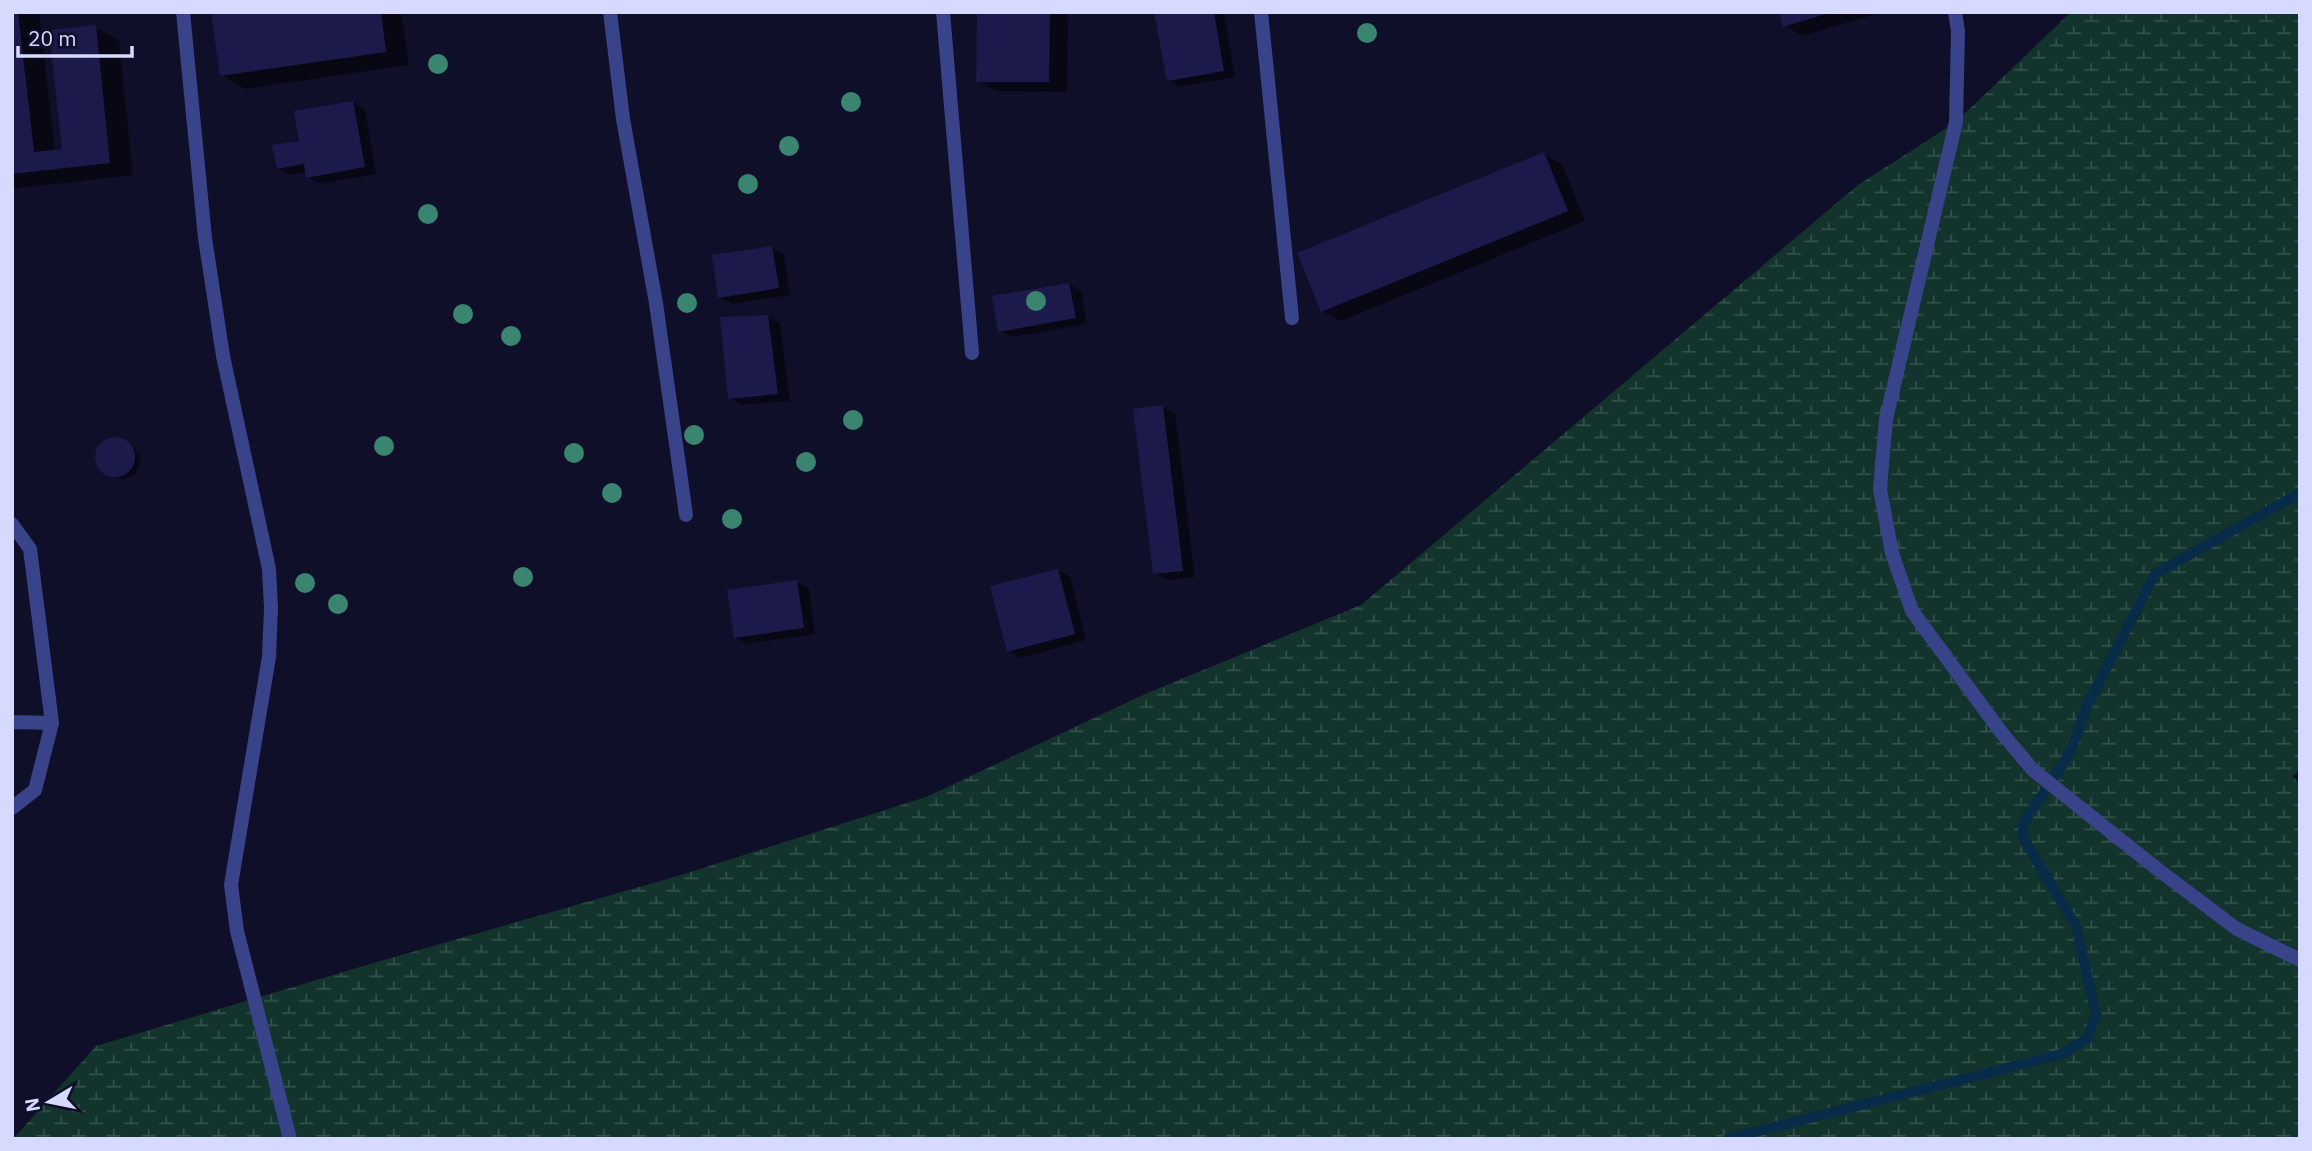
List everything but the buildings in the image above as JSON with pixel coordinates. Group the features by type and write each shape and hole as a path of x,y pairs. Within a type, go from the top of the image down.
{"street":[{"path":"183,12 205,238 223,356 269,569 271,595 269,657 231,886 237,931 290,1139"},
{"path":"610,12 622,120 656,303 687,515"},
{"path":"943,12 972,353"},
{"path":"1261,12 1292,318"},
{"path":"1955,12 1958,31 1956,122 1886,419 1880,489 1892,553 1912,611 2001,732 2033,770 2059,788 2155,868 2237,929 2300,960"},
{"path":"12,524 30,549 52,723 35,790 12,808"},
{"path":"12,722 52,723"}],"green space":[{"path":"2071,12 2300,12 2300,770 2293,776 2300,785 2300,1139 13,1139 96,1046 681,875 926,797 1145,694 1361,605 1858,185 1956,122"}],"waterway":[{"path":"1727,1139 2062,1054 2088,1038 2096,1014 2076,926 2022,836 2024,822 2070,753 2089,701 2155,574 2300,493"}]}
